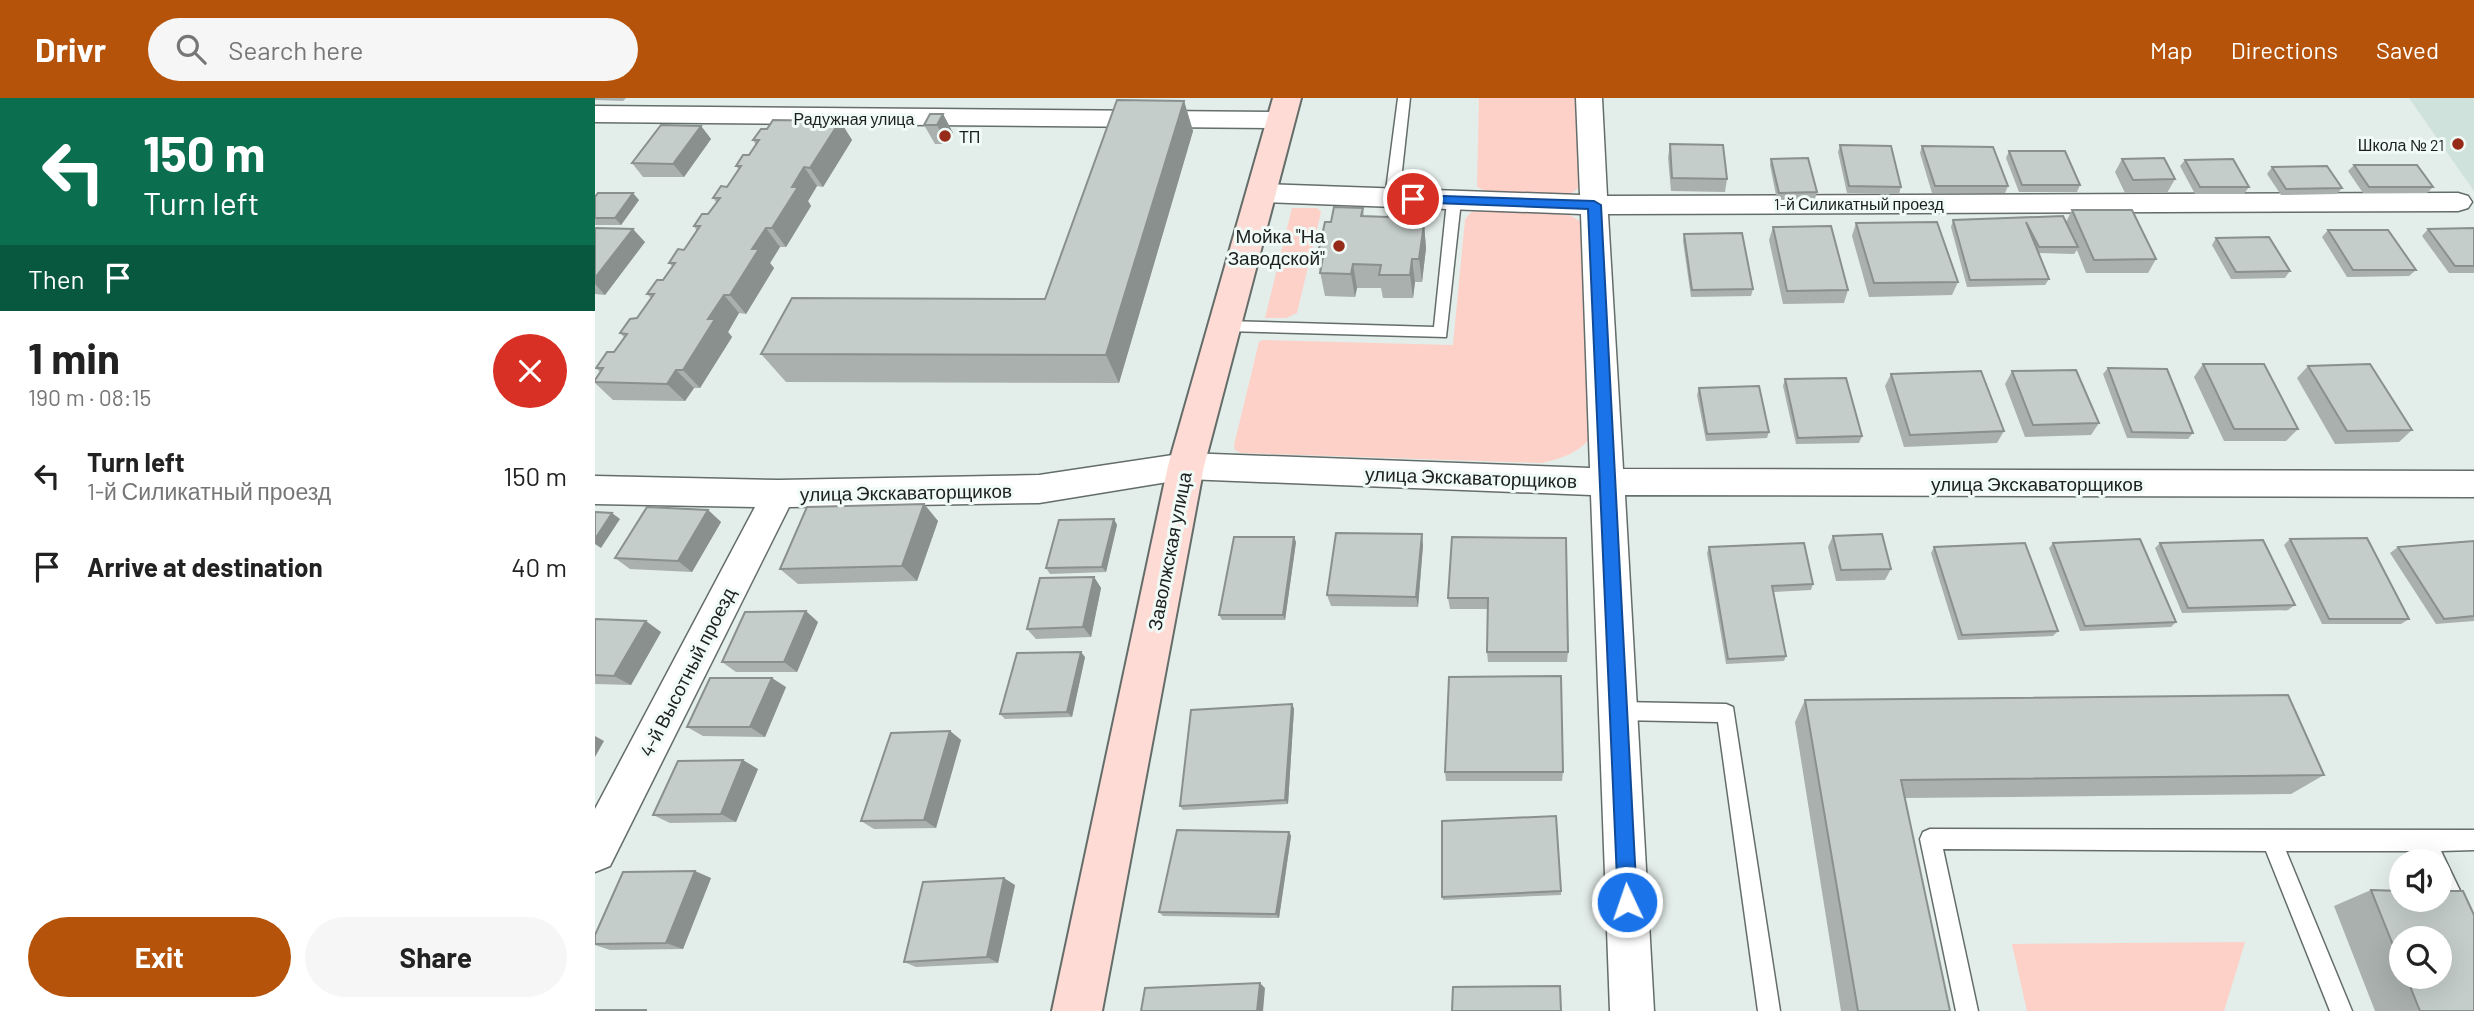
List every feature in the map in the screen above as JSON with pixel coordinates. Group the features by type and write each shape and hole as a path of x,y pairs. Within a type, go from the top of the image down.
{"main road":[{"name":"Заволжская улица","path":"1077,1011 1186,466 1284,109"}],"street":[{"path":"1589,98 1632,1011"},
{"name":"Радужная улица","path":"595,114 1284,109"},
{"name":"1-й Силикатный проезд","path":"1261,194 1594,205 2458,202"},
{"name":"улица Экскаваторщиков","path":"595,490 779,494 1039,489 1186,466 1609,482 2474,484"},
{"name":"4-й Высотный проезд","path":"595,851 779,494"}],"lane":[{"path":"1392,198 1404,98"},
{"path":"1225,326 1441,333 1454,201"},
{"path":"1619,711 1726,713 1769,1011"},
{"path":"1967,1011 1930,839 2474,840"},
{"path":"2272,841 2341,1011"},
{"path":"2425,841 2429,849"},
{"path":"2452,898 2474,943"}],"shaded area":[{"path":"1479,98 1581,98 1584,184 1568,196 1490,193 1477,187"},
{"name":"Школа № 21","path":"2409,98 2474,98 2474,191"},
{"path":"1292,208 1317,208 1321,212 1297,313 1286,318 1265,318"},
{"path":"1480,209 1547,209 1571,216 1582,223 1591,438 1568,455 1542,463 1241,453 1235,450 1259,342 1263,340 1453,345 1465,220 1470,213"},
{"path":"2245,942 2224,1011 2027,1011 2012,944"}],"building":[{"path":"1117,100 1184,101 1106,355 761,354 792,298 1045,299"},
{"path":"930,114 943,114 937,125 924,125"},
{"path":"773,120 840,121 810,168 804,167 792,187 798,187 772,228 766,228 752,249 759,249 730,295 724,295 708,319 715,319 683,370 676,370 667,384 595,382 603,368 596,368 607,352 614,352 627,334 620,333 630,319 637,318 654,294 647,294 657,280 663,280 675,263 669,263 678,249 684,250 700,226 694,226 702,214 708,214 720,198 713,198 721,186 727,187 741,166 736,166 743,155 749,155 759,140 753,140 761,129 767,129"},
{"path":"661,125 701,126 673,164 632,163"},
{"path":"1670,144 1723,145 1727,179 1672,178"},
{"path":"1840,145 1891,146 1901,187 1849,186"},
{"path":"1922,146 1993,147 2008,186 1935,186"},
{"path":"2009,151 2065,151 2080,185 2022,185"},
{"path":"1808,158 1817,192 1779,193 1771,159"},
{"path":"2164,158 2175,179 2133,180 2122,159"},
{"path":"2233,159 2249,187 2200,187 2185,160"},
{"path":"2354,165 2417,165 2433,187 2369,187"},
{"path":"2327,166 2342,188 2286,189 2272,167"},
{"path":"598,193 633,193 615,218 595,218 595,197"},
{"path":"1334,207 1363,208 1361,216 1388,217 1390,209 1419,209 1417,224 1424,224 1419,259 1412,259 1410,275 1379,275 1381,265 1353,264 1351,274 1320,273 1323,257 1317,257 1325,222 1331,222"},
{"path":"2072,210 2132,210 2156,259 2094,260"},
{"path":"2063,216 2078,247 2039,247 2026,222 2049,279 1970,280 1953,220"},
{"path":"1937,222 1958,282 1874,283 1856,223"},
{"path":"1831,226 1848,290 1787,291 1773,227"},
{"path":"595,228 633,229 595,278"},
{"path":"2474,228 2474,266 2455,266 2428,229"},
{"path":"2328,230 2388,230 2416,270 2353,270"},
{"path":"1742,233 1753,289 1692,290 1684,234"},
{"path":"2269,237 2290,271 2236,272 2216,238"},
{"path":"2203,364 2264,364 2298,429 2234,429"},
{"path":"2370,364 2412,430 2347,431 2308,366"},
{"path":"2108,368 2167,369 2193,433 2132,432"},
{"path":"2076,370 2099,423 2033,425 2012,371"},
{"path":"1981,371 2004,431 1910,435 1891,374"},
{"path":"1846,378 1862,436 1798,438 1785,379"},
{"path":"1759,386 1769,432 1707,434 1699,388"},
{"path":"924,504 902,566 780,569 807,507"},
{"path":"647,507 708,510 678,561 615,558"},
{"path":"595,512 612,513 595,539"},
{"path":"1114,519 1102,567 1046,568 1059,520"},
{"path":"1336,533 1422,534 1416,597 1327,595"},
{"path":"1882,534 1891,569 1841,570 1833,536"},
{"path":"1234,537 1294,537 1283,615 1219,615"},
{"path":"1452,537 1566,538 1568,652 1487,652 1488,598 1448,598"},
{"path":"2367,538 2409,619 2329,619 2290,539"},
{"path":"2140,539 2176,622 2085,626 2053,543"},
{"path":"2263,540 2295,605 2188,608 2160,543"},
{"path":"2474,541 2474,616 2444,619 2398,547"},
{"path":"1804,543 1813,584 1772,586 1786,656 1728,659 1709,547"},
{"path":"2025,543 2058,631 1962,635 1934,547"},
{"path":"1094,577 1083,627 1027,629 1040,578"},
{"path":"806,611 784,662 722,662 745,612"},
{"path":"595,619 646,621 614,676 595,675"},
{"path":"1081,652 1067,712 1000,714 1017,653"},
{"path":"1561,676 1563,772 1445,772 1449,677"},
{"path":"710,678 772,678 750,727 687,727"},
{"path":"2288,695 2324,775 1901,780 1950,1011 1858,1011 1805,700"},
{"path":"1292,704 1285,800 1180,806 1191,710"},
{"path":"950,731 924,820 861,821 891,733"},
{"path":"743,760 721,814 653,815 678,761"},
{"path":"1556,816 1561,891 1442,897 1442,821"},
{"path":"1177,830 1289,832 1276,914 1159,912"},
{"path":"695,871 666,943 595,944 595,935 623,872"},
{"path":"1004,878 987,957 904,962 923,882"},
{"path":"2371,890 2389,891 2389,912 2452,912 2452,891 2463,891 2474,915 2474,1011 2420,1011 2411,989 2452,989 2452,926 2389,926 2389,935"},
{"path":"1260,983 1257,1011 1141,1011 1145,988"},
{"path":"1560,986 1561,1011 1452,1011 1453,987"}],"place":[{"name":"ТП","path":"945,136"},
{"name":"Школа № 21","path":"2458,144"},
{"name":"Мойка \"На Заводской\"","path":"1339,246"}],"route":[{"path":"1413,199 1594,205 1627,902"}]}
